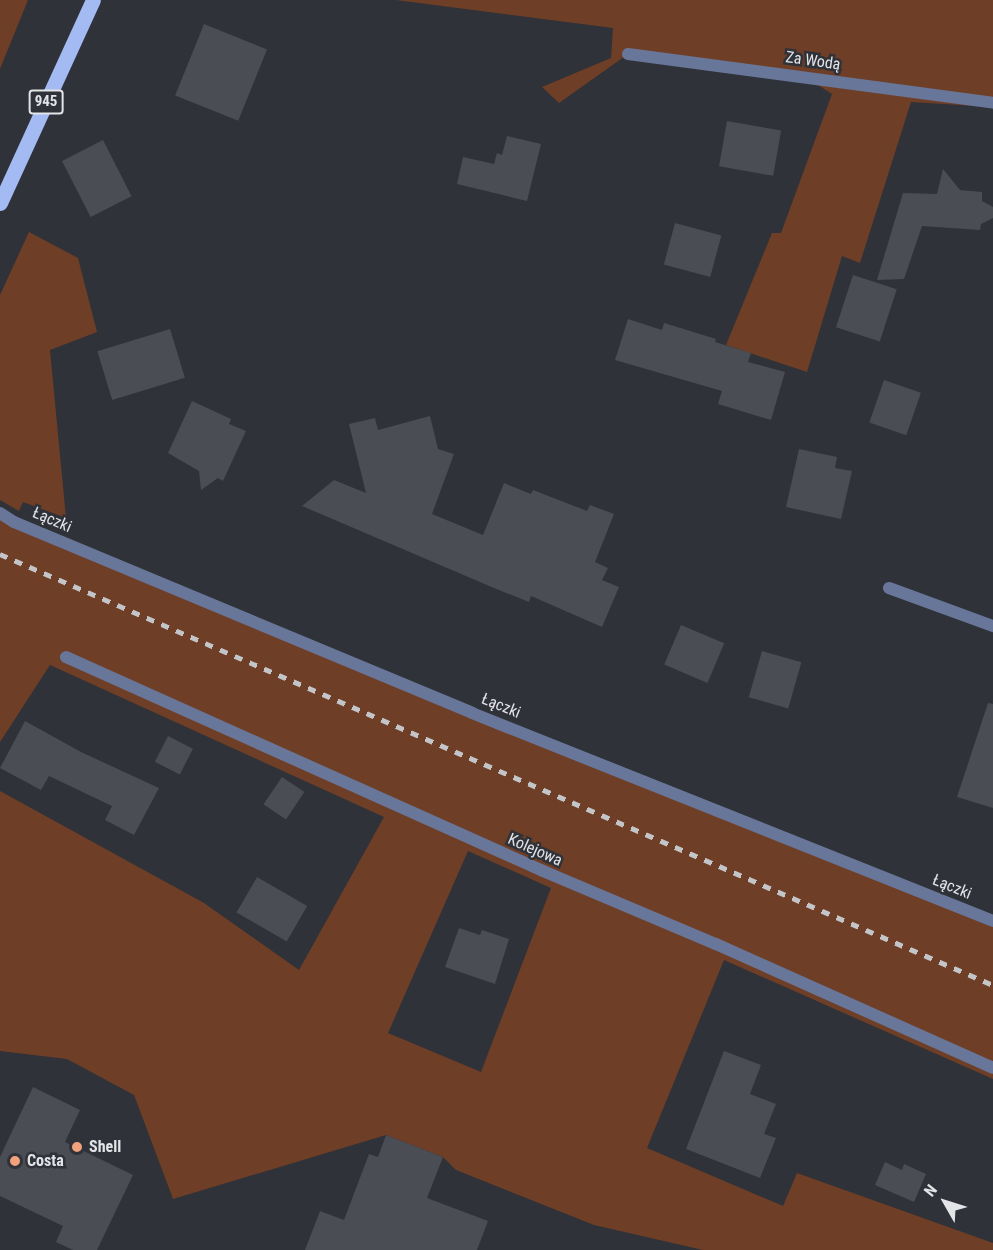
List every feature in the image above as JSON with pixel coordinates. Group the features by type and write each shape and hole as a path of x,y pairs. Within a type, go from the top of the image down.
{"main road":[{"name":"945","path":"0,203 93,0"}],"street":[{"name":"Za Wodą","path":"628,54 993,104"},
{"name":"Łączki","path":"0,513 24,527 472,713 993,921"},
{"path":"889,588 993,626"},
{"name":"Kolejowa","path":"66,657 543,871 727,949 993,1068"}],"shaded area":[{"path":"0,0 28,0 0,69"},
{"path":"396,0 993,0 993,107 911,102 860,263 842,256 807,372 726,345 772,233 781,233 832,94 804,76 628,54 559,103 542,87 611,58 613,28"},
{"path":"29,232 78,258 97,332 50,350 66,518 23,502 19,511 0,500 0,295"},
{"path":"0,513 993,921 993,1079 724,960 647,1148 783,1206 797,1173 993,1243 993,1250 703,1250 594,1225 456,1170 443,1157 386,1135 173,1199 134,1095 67,1059 0,1051 0,791 204,903 299,970 384,817 50,665 0,742","holes":["468,851 551,888 481,1072 388,1033"]}],"building":[{"path":"204,24 267,49 238,121 175,95"},
{"path":"727,121 781,131 773,176 719,166"},
{"path":"507,136 541,144 527,201 457,184 463,157 494,164 497,153 502,155"},
{"path":"103,140 132,196 91,217 62,161"},
{"path":"943,169 960,190 982,192 982,201 993,207 993,218 981,224 980,230 922,226 904,279 877,280 903,193 937,194"},
{"path":"675,223 721,235 710,277 664,265"},
{"path":"853,275 897,289 880,342 836,327"},
{"path":"628,319 662,330 664,323 716,339 715,342 751,353 748,362 785,372 771,420 718,404 722,391 615,360"},
{"path":"170,329 185,378 112,400 97,351"},
{"path":"884,380 921,393 906,435 869,423"},
{"path":"192,401 231,419 229,424 246,431 223,481 218,478 201,490 199,471 168,453"},
{"path":"430,416 438,449 454,454 432,514 483,535 504,483 531,494 533,490 587,511 590,505 614,514 595,562 608,568 602,580 619,587 602,627 531,596 529,602 494,588 302,506 334,480 366,493 349,424 375,418 378,430"},
{"path":"799,449 837,457 835,468 852,471 841,519 786,507"},
{"path":"681,625 724,643 707,683 664,665"},
{"path":"762,651 801,662 788,708 749,697"},
{"path":"988,703 993,704 993,808 957,797"},
{"path":"25,721 81,752 159,788 134,835 105,820 112,806 49,776 41,790 0,768"},
{"path":"168,736 193,749 180,775 155,762"},
{"path":"282,777 304,792 286,819 264,804"},
{"path":"257,877 307,906 287,942 236,913"},
{"path":"459,928 480,935 482,930 509,939 495,984 445,967"},
{"path":"724,1051 761,1065 750,1094 776,1104 764,1134 776,1138 760,1178 686,1149"},
{"path":"33,1087 80,1110 65,1142 133,1175 97,1250 73,1250 56,1242 63,1226 0,1196 0,1157"},
{"path":"386,1135 443,1157 427,1198 488,1221 477,1250 305,1250 320,1211 344,1220 369,1154 378,1157"},
{"path":"885,1162 902,1170 904,1164 926,1174 914,1202 875,1185"}],"railway":[{"path":"0,554 993,985"}],"place":[{"name":"Shell","path":"77,1147"},
{"name":"Costa","path":"15,1161"}]}
